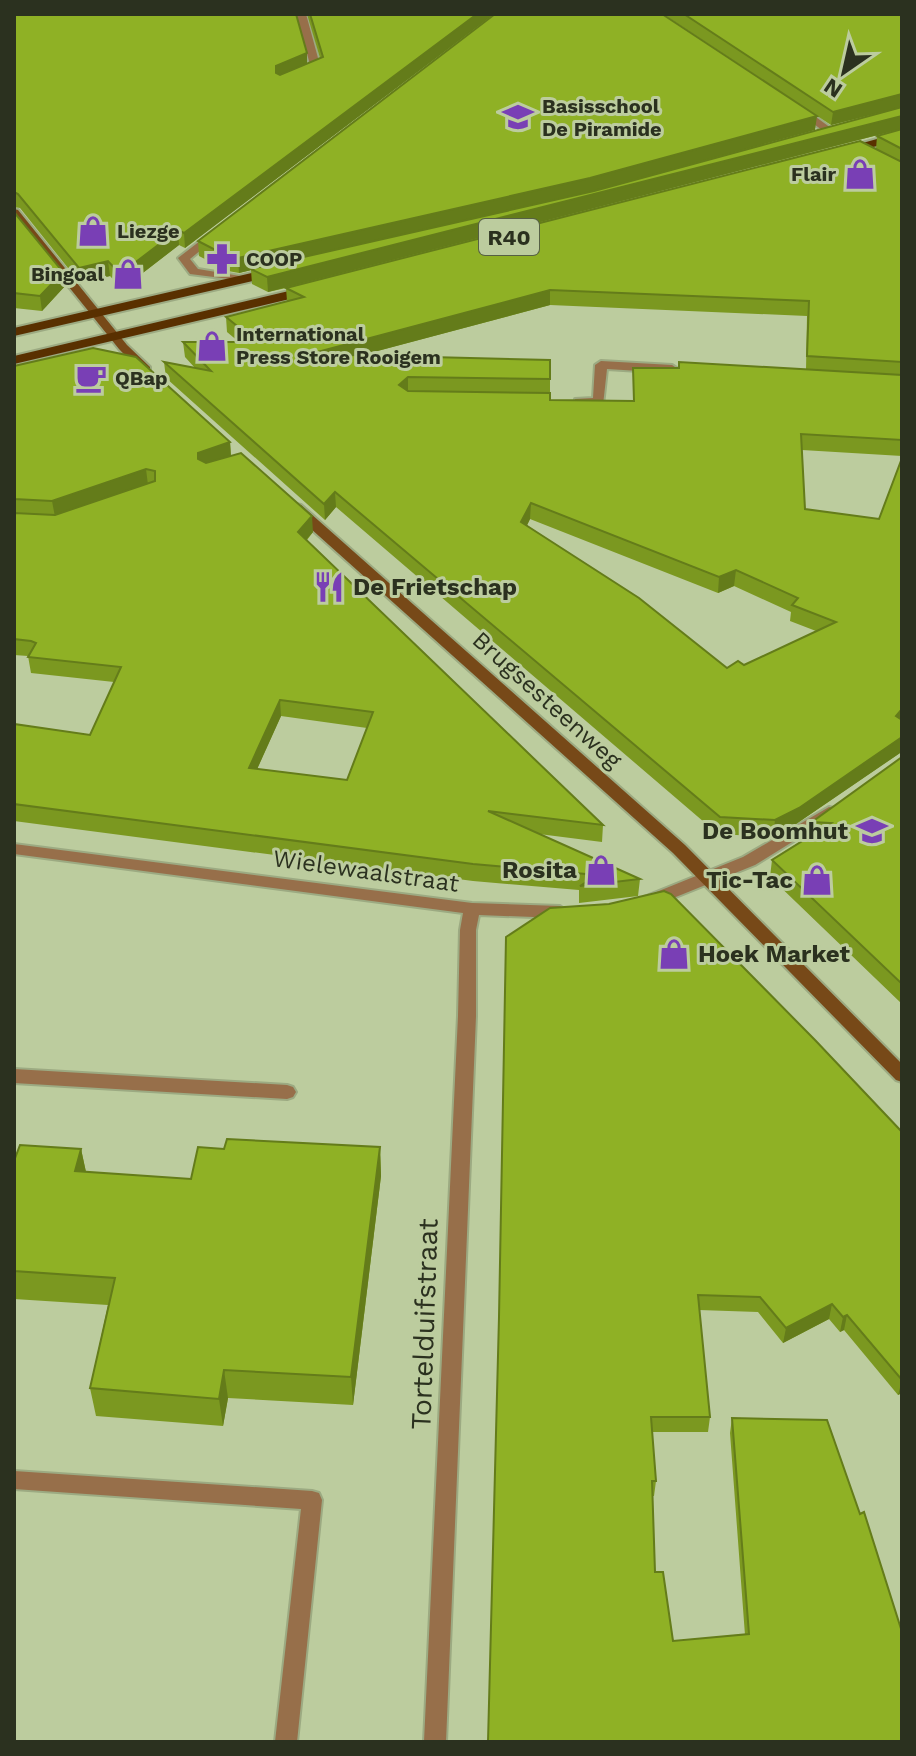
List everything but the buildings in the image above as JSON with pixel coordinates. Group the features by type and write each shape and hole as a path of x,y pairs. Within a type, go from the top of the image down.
{"main road":[{"path":"819,138 848,130"},
{"path":"826,154 862,150 902,136"},
{"path":"16,330 298,266"},
{"path":"14,360 324,287"}],"street":[{"path":"293,79 316,69 301,14"},
{"path":"791,104 834,134"},
{"path":"14,212 116,337 157,381"},
{"path":"222,229 184,258 194,272 242,279"},
{"path":"567,402 599,402 601,365 679,370"},
{"name":"Brugsesteenweg","path":"289,501 708,878 902,1075"},
{"path":"635,904 662,898 749,861 848,799"},
{"name":"Wielewaalstraat","path":"14,849 472,909 578,912"},
{"name":"Tortelduifstraat","path":"435,1742 467,1016 468,930 472,909"},
{"path":"14,1076 287,1092"},
{"path":"14,1480 312,1500 286,1742"}],"place":[{"name":"Basisschool De Piramide","path":"518,117"},
{"name":"Flair","path":"860,174"},
{"name":"Liezge","path":"93,231"},
{"name":"COOP","path":"222,259"},
{"name":"Bingoal","path":"128,274"},
{"name":"International Press Store Rooigem","path":"212,346"},
{"name":"QBap","path":"91,378"},
{"name":"De Frietschap","path":"329,587"},
{"name":"De Boomhut","path":"872,831"},
{"name":"Rosita","path":"601,870"},
{"name":"Tic-Tac","path":"817,880"},
{"name":"Hoek Market","path":"674,954"}]}
